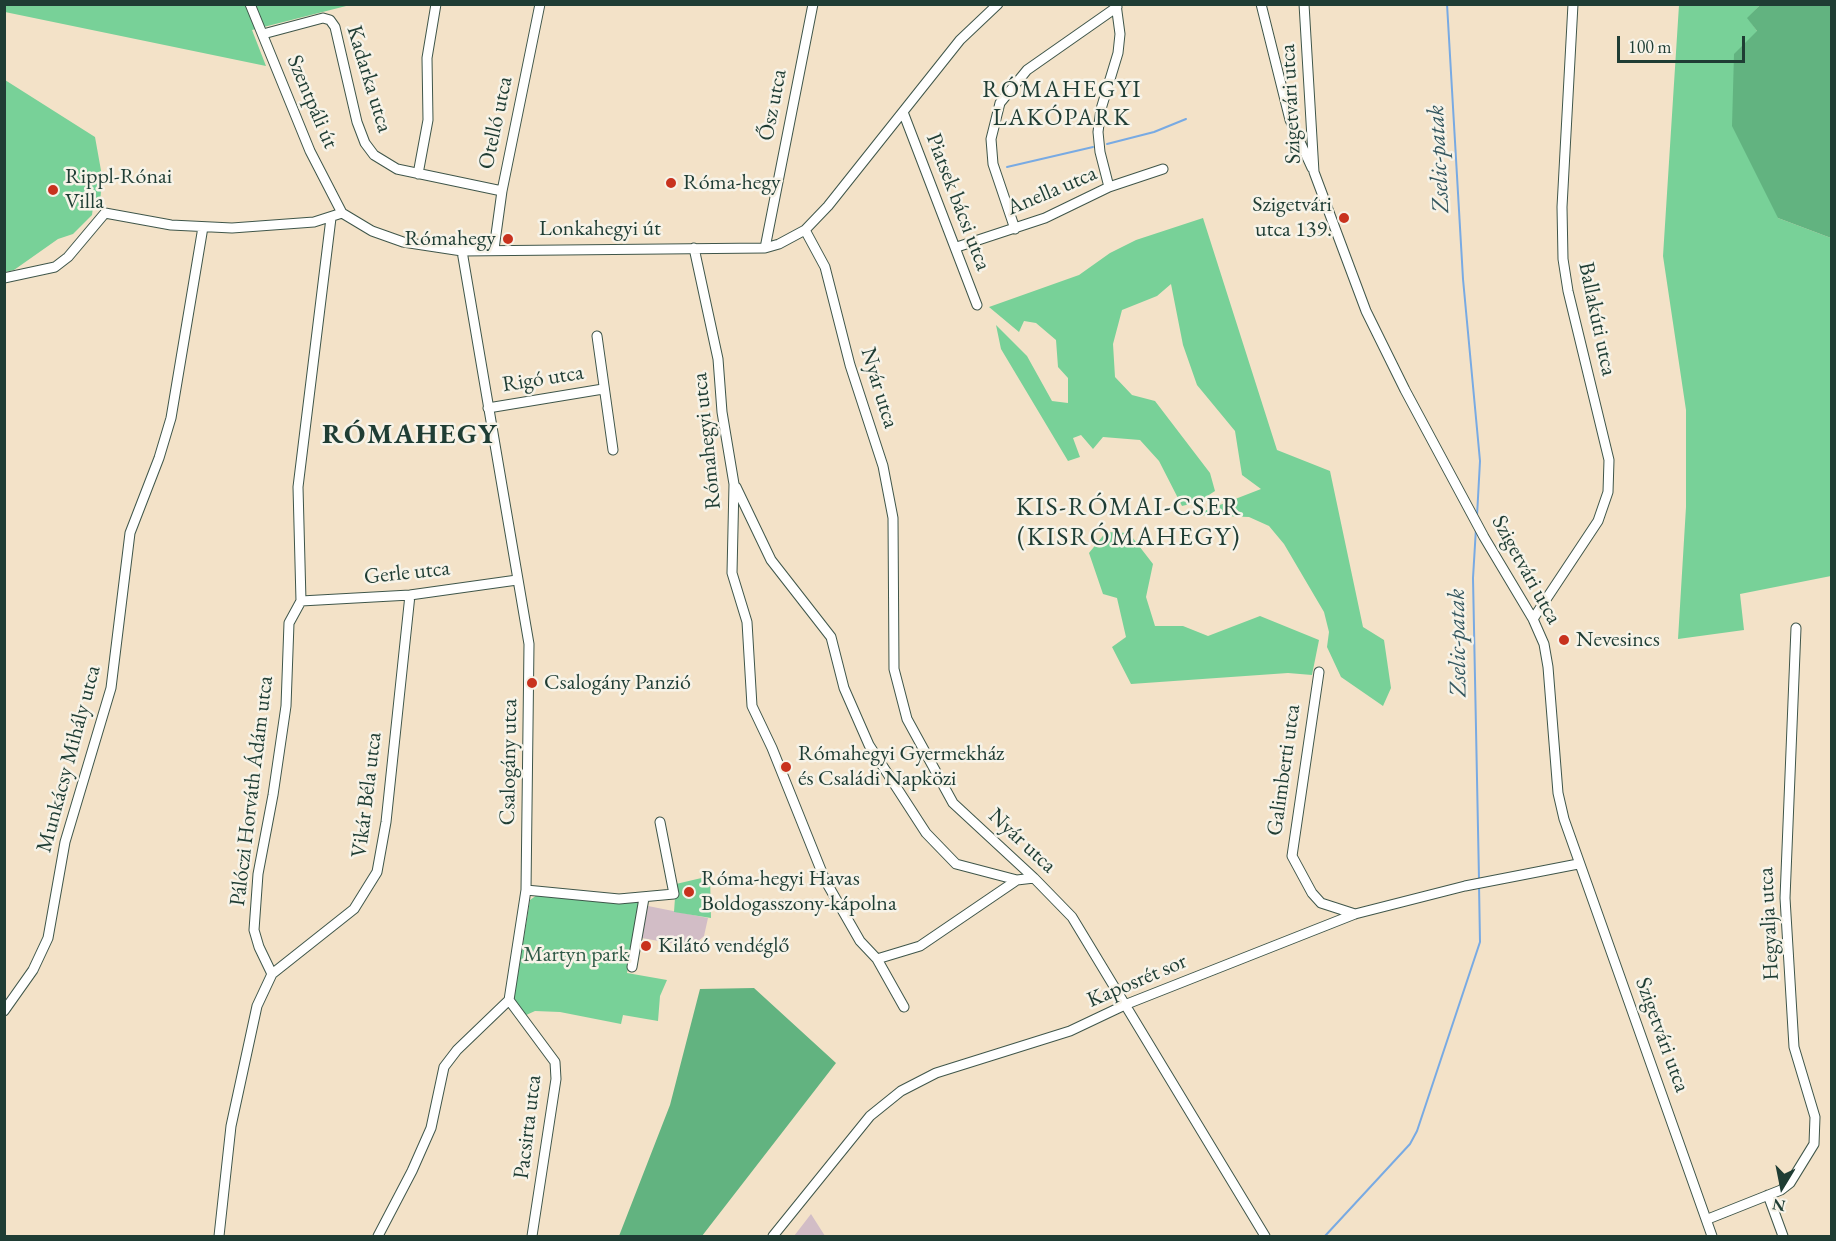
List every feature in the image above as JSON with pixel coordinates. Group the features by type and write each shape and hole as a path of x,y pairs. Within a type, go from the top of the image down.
{"street":[{"name":"Szentpáli út","path":"250,4 310,151 342,213"},
{"path":"418,174 428,120 427,58 436,4"},
{"name":"Otelló utca","path":"494,249 502,191 540,4"},
{"name":"Ősz utca","path":"765,248 813,4"},
{"name":"Lonkahegyi út","path":"342,213 372,231 403,242 462,251 765,248 793,238 805,230 828,206 960,40 998,4"},
{"path":"1261,4 1290,120 1314,172"},
{"name":"Szigetvári utca","path":"1305,4 1314,172 1366,311 1405,390 1484,537 1533,620 1544,644 1548,667 1558,793 1578,864 1708,1219 1712,1236"},
{"name":"Ballakúti utca","path":"1533,620 1598,521 1608,492 1609,460 1568,291 1563,259 1562,207 1573,4"},
{"path":"1015,229 993,164 991,139 1000,103 1027,70 1116,6 1120,34 1118,53 1101,109 1098,132 1100,152 1109,187"},
{"name":"Kadarka utca","path":"263,34 323,18 330,20 335,27 355,112 365,143 374,155 385,164 418,174 502,191"},
{"name":"Piatsek bácsi utca","path":"903,112 957,247 977,305"},
{"name":"Anella utca","path":"957,247 1015,229 1070,208 1109,187 1163,169"},
{"path":"4,278 55,267 68,257 105,213 162,224 203,227 278,226 331,218 342,213"},
{"name":"Pálóczi Horváth Ádám utca","path":"272,974 254,930 258,874 273,795 286,706 289,623 301,601 298,487 331,218"},
{"name":"Munkácsy Mihály utca","path":"4,1011 33,970 48,938 65,842 111,688 130,533 159,458 171,418 203,227"},
{"name":"Nyár utca","path":"805,230 825,267 889,497 893,518 894,669 907,719 953,803 1035,878 1072,917 1127,1004 1265,1236"},
{"name":"Rómahegyi utca","path":"694,248 718,359 722,412 735,484 732,573 747,622 752,706 772,748 825,880 860,941 877,959 904,1007"},
{"name":"Csalogány utca","path":"462,251 529,644 526,890 509,1000"},
{"name":"Rigó utca","path":"597,336 613,450"},
{"name":"Rigó utca","path":"488,408 603,389"},
{"path":"735,484 771,560 831,637 844,688 869,745 926,833 956,864 1017,880 1035,878"},
{"name":"Gerle utca","path":"301,601 410,595 517,580"},
{"name":"Vikár Béla utca","path":"219,1236 231,1126 256,1006 272,974 354,909 377,872 386,822 410,595"},
{"name":"Hegyalja utca","path":"1708,1219 1768,1196 1790,1183 1815,1144 1815,1117 1794,1047 1785,898 1796,628"},
{"name":"Galimberti utca","path":"1319,672 1292,856 1302,877 1321,903 1355,914"},
{"path":"526,890 608,898 644,898 674,894 660,822"},
{"name":"Kaposrét sor","path":"773,1236 870,1116 901,1091 936,1073 1070,1031 1127,1004 1355,914 1471,885 1578,864"},
{"path":"877,959 920,946 1017,880"},
{"path":"632,967 644,898"},
{"path":"378,1236 412,1171 430,1128 444,1067 457,1050 509,1000"},
{"name":"Pacsirta utca","path":"509,1000 555,1062 556,1079 532,1236"},
{"path":"1768,1196 1783,1236"}],"shaded area":[{"path":"648,906 708,918 704,936 692,947 642,938"},
{"path":"811,1214 825,1236 794,1236"}],"green space":[{"path":"4,5 350,5 252,30 266,66 5,12"},
{"path":"1679,5 1760,5 1748,18 1757,31 1778,218 1831,238 1831,576 1740,594 1744,630 1678,639 1686,507 1686,410 1663,256"},
{"path":"1760,5 1831,5 1831,238 1778,218 1732,126 1734,54 1757,31 1747,18"},
{"name":"Rippl-Rónai Villa","path":"5,80 95,137 102,176 100,205 93,207 92,215 73,234 58,239 14,270 5,272"},
{"path":"1203,218 1277,450 1330,471 1363,627 1384,640 1391,688 1383,706 1341,677 1327,647 1329,632 1324,612 1284,544 1269,526 1249,517 1194,515 1261,489 1242,475 1235,431 1197,385 1183,345 1171,284 1157,296 1122,310 1113,344 1115,377 1132,395 1155,401 1210,473 1215,491 1198,502 1182,506 1159,461 1140,440 1103,437 1093,449 1081,435 1073,438 1080,457 1068,461 1001,349 996,325 1027,356 1052,401 1068,403 1068,378 1058,367 1056,340 1036,323 1024,321 1019,332 989,307 1079,275 1110,253 1136,240"},
{"path":"1106,532 1129,533 1153,564 1146,597 1155,626 1183,626 1208,636 1260,616 1319,640 1312,675 1288,673 1131,684 1112,647 1126,637 1117,598 1103,594 1089,553"},
{"path":"710,876 711,918 674,912 676,884"},
{"name":"Martyn park","path":"537,895 640,903 627,973 667,980 660,996 658,1021 623,1015 621,1024 560,1012 535,1011 524,1016 514,999 530,900"},
{"path":"754,988 836,1063 702,1236 619,1236 670,1105 700,989"}],"waterway":[{"name":"Zselic-patak","path":"1447,4 1463,279 1480,461 1477,516"},
{"path":"1107,144 1154,132 1186,119"},
{"path":"1007,167 1093,147"},
{"name":"Zselic-patak","path":"1476,528 1473,578 1479,879"},
{"name":"Zselic-patak","path":"1325,1236 1410,1144 1417,1131 1480,942 1479,885"}],"place":[{"name":"Róma-hegy","path":"671,183"},
{"name":"Rippl-Rónai Villa","path":"53,190"},
{"name":"Szigetvári utca 139.","path":"1344,218"},
{"name":"Rómahegy","path":"508,239"},
{"name":"Nevesincs","path":"1564,640"},
{"name":"Csalogány Panzió","path":"532,683"},
{"name":"Rómahegyi Gyermekház és Családi Napközi","path":"786,767"},
{"name":"Róma-hegyi Havas Boldogasszony-kápolna","path":"689,892"},
{"name":"Kilátó vendéglő","path":"646,946"}],"district":[{"name":"RÓMAHEGYI LAKÓPARK","path":"1062,104"},
{"name":"RÓMAHEGY","path":"410,435"},
{"name":"KIS-RÓMAI-CSER (KISRÓMAHEGY)","path":"1129,523"}]}
